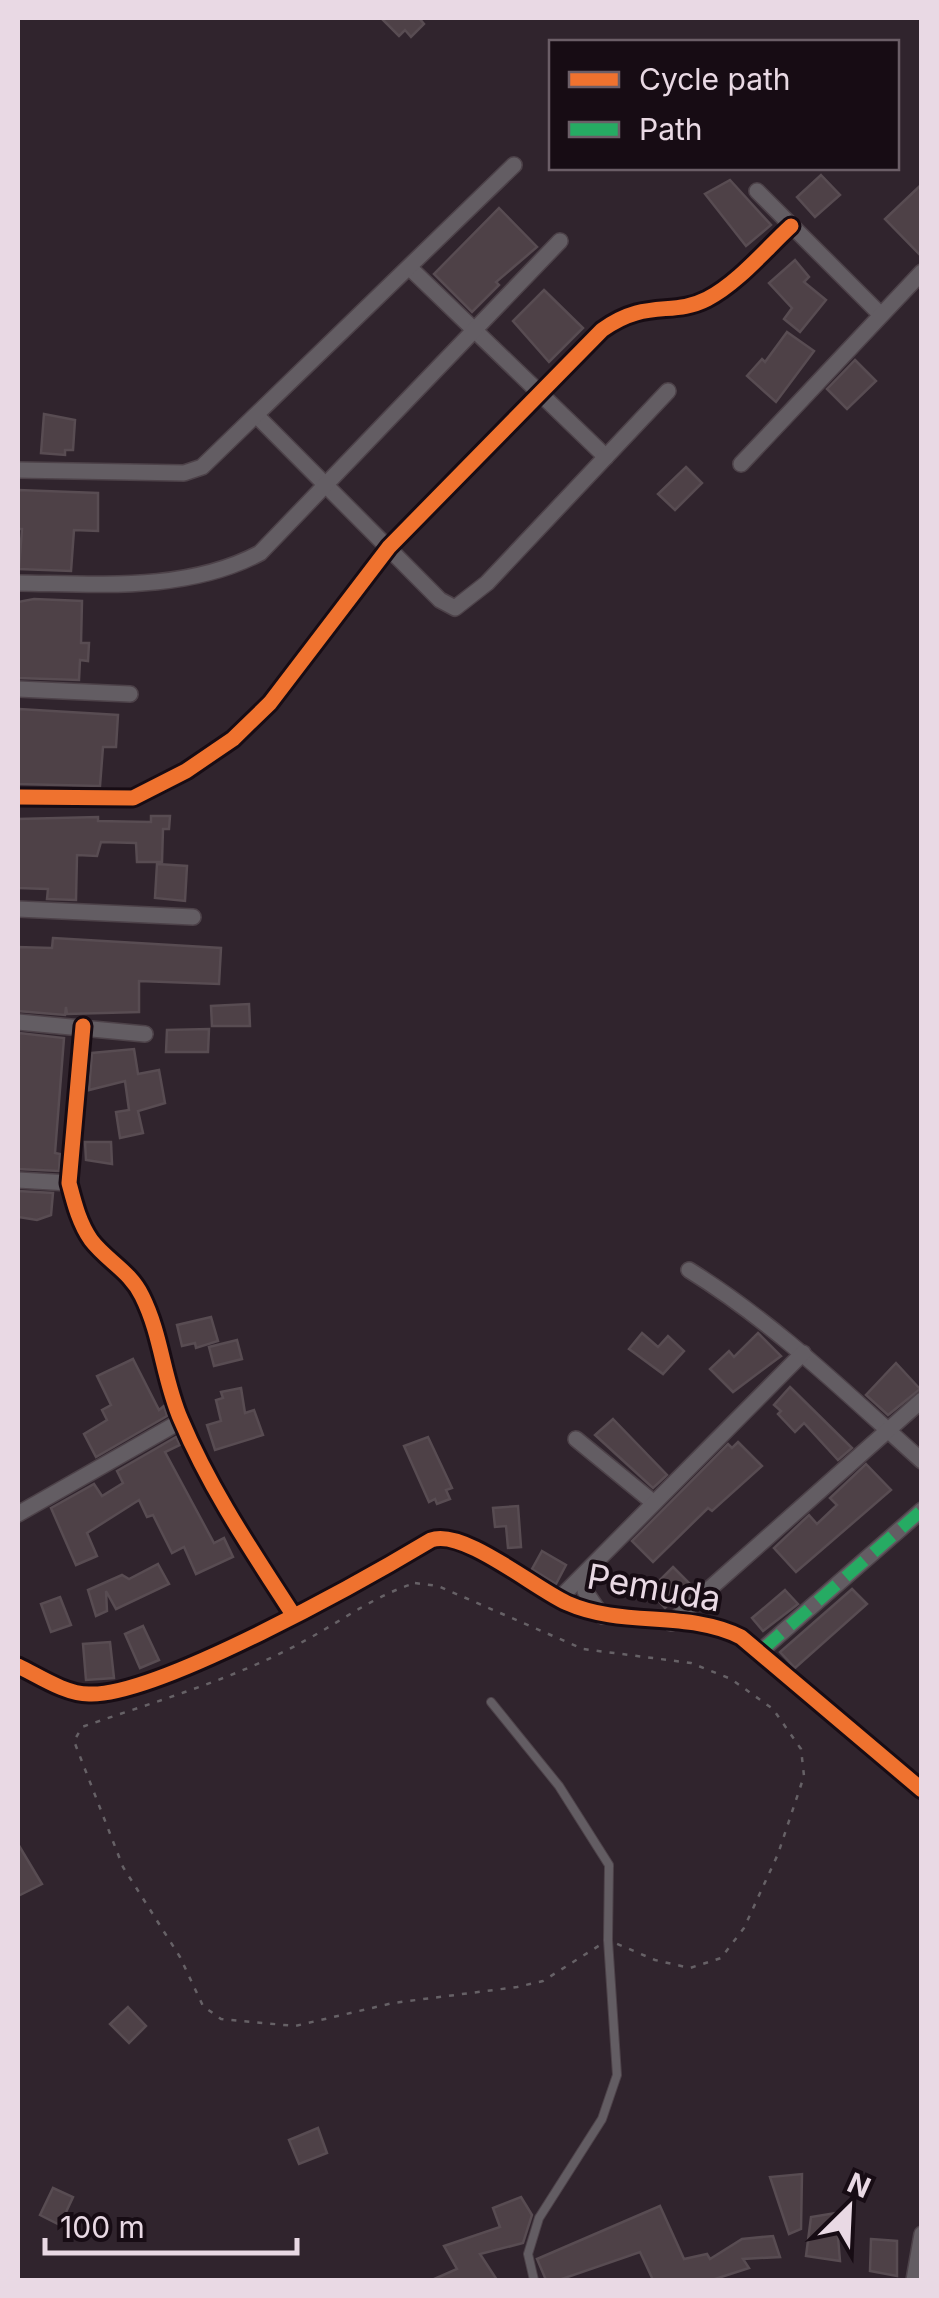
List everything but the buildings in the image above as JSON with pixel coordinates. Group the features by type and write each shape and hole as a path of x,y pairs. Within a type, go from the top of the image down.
{"street":[{"path":"18,470 184,473 202,466 514,165"},
{"path":"757,191 881,316"},
{"path":"18,797 132,798 186,771 233,740 270,703 389,547 617,319 634,310 689,306 708,298 791,226"},
{"path":"18,583 140,584 232,568 260,552 560,241"},
{"path":"410,268 606,457"},
{"path":"741,464 922,272"},
{"path":"257,416 447,606 462,605 668,390"},
{"path":"18,688 130,694"},
{"path":"18,909 193,917"},
{"path":"18,1022 145,1034"},
{"path":"83,1026 69,1182 89,1237 131,1278 145,1301 181,1421 230,1516 292,1614"},
{"path":"18,1180 69,1182"},
{"path":"689,1270 747,1308 804,1353 922,1461"},
{"path":"559,1600 804,1353"},
{"path":"671,1623 922,1400"},
{"path":"18,1514 181,1421"},
{"path":"576,1439 654,1503"},
{"path":"762,1650 922,1510"},
{"name":"Pemuda","path":"18,1666 82,1694 106,1694 171,1672 292,1614 431,1540 446,1536 463,1541 559,1600 602,1616 728,1630 762,1650 922,1790"},
{"path":"590,1568 585,1590 602,1616"},
{"path":"914,2280 922,2234"}],"lane":[{"path":"491,1702 559,1786 609,1864 608,1940 617,2075 602,2119 539,2218 528,2254 534,2280"}],"path":[{"path":"101,1812 123,1867 180,1957 204,2006 232,2022 320,2024 393,2004 544,1981 608,1940"}],"marked path":[{"path":"762,1650 922,1510"}],"cycle path":[{"path":"18,797 133,798 186,771 233,739 270,703 389,547 602,330 632,314 707,299 741,275 791,226"},
{"path":"83,1026 69,1183 77,1212 91,1240 142,1296 175,1405 192,1446 232,1519 292,1613"},
{"path":"18,1666 80,1693 121,1690 210,1657 312,1607 431,1540 445,1539 499,1561 567,1603 588,1611 699,1624 741,1637 922,1790"}]}
